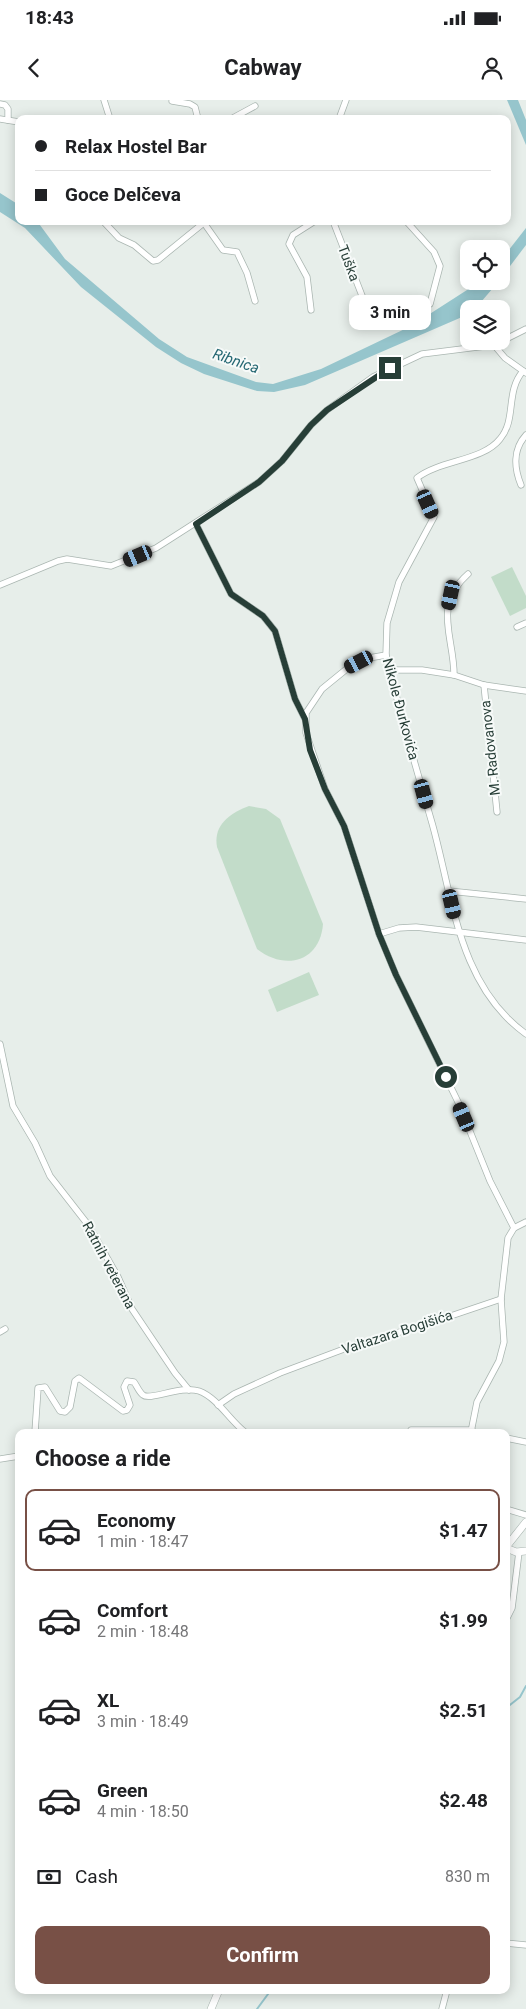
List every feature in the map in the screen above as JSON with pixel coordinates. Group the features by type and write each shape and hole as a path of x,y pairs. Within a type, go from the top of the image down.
{"street":[{"path":"104,100 109,115"},
{"path":"340,115 346,100"},
{"path":"172,102 190,104 195,107 197,115"},
{"path":"0,104 5,105 8,109 8,120"},
{"path":"238,115 255,106"},
{"path":"0,119 15,121"},
{"path":"107,225 119,238 134,245 153,261 158,260 201,225"},
{"path":"207,225 223,250 237,252 247,273 255,301"},
{"path":"309,225 293,235 290,240 290,248 307,277 311,310"},
{"name":"Tuška","path":"335,225 366,306"},
{"path":"410,225 434,252 440,266 430,304"},
{"path":"510,337 526,329"},
{"path":"0,585 58,560 67,559 111,566 156,548 259,482 282,461 322,415 373,377 422,354 460,349"},
{"path":"499,350 525,372"},
{"name":"Nikole Đurkovića","path":"525,372 512,388 510,412 505,431 495,445 484,452 427,470 417,478 434,517 400,582 387,623 386,655 458,930 467,955 486,992 507,1017 526,1034"},
{"path":"521,485 516,472 517,447 526,435"},
{"path":"196,524 231,594 263,616 275,631 295,699 305,719 310,750 325,789 344,826 379,934 396,975 459,1104 490,1181 514,1228"},
{"path":"454,675 447,613 453,589 468,574"},
{"path":"517,627 526,623"},
{"path":"305,719 317,693 338,675 359,662 386,655"},
{"path":"389,670 422,670 454,675 484,685 526,691"},
{"name":"M. Radovanova","path":"484,685 497,812"},
{"path":"449,890 526,899"},
{"path":"379,934 408,927 458,930 526,940"},
{"name":"Ratnih veterana","path":"0,1044 13,1106 35,1143 50,1176 89,1226 118,1276 132,1309 174,1373 189,1390 199,1392 218,1405 242,1429"},
{"path":"472,1429 477,1402 499,1361 504,1342 500,1299 508,1238 514,1228 526,1222"},
{"name":"Valtazara Bogišića","path":"218,1405 227,1398 280,1373 352,1346 427,1324 500,1299"},
{"path":"35,1429 37,1390 39,1387 44,1388 63,1412 69,1409 74,1382 79,1378 84,1379 123,1411 128,1410 130,1405 124,1386 127,1381 132,1381 143,1396 150,1397 178,1389 189,1390"},
{"path":"510,1439 526,1442"},
{"path":"0,1459 15,1457"},
{"path":"510,1510 526,1515"},
{"path":"510,1542 526,1522"},
{"path":"510,1612 522,1551"},
{"path":"510,1943 526,1945"},
{"path":"211,2009 217,1994"},
{"path":"442,2009 446,1994"}],"green space":[{"path":"512,567 526,596 526,608 510,616 491,577"},
{"path":"249,806 266,809 280,819 323,924 315,947 299,959 279,960 257,949 217,847 216,839 220,826 229,816"},
{"path":"309,972 319,995 277,1012 268,990"}],"water":[{"path":"507,100 518,100 526,120 526,145"},
{"path":"0,193 15,202 15,222 0,212"},
{"path":"20,225 40,225 65,259 159,339 187,357 256,382 273,384 321,369 411,326 467,290 491,290 483,300 460,300 460,318 305,385 274,392 257,391 204,374 181,363 156,347 81,287"},
{"path":"526,228 526,245 510,266 510,248"}],"waterway":[{"path":"510,1705 520,1697 526,1686"},
{"path":"257,2009 268,1994"}],"route":[{"path":"390,368 373,377 327,410 311,425 282,461 259,482 196,524 227,589 239,602 263,616 275,631 295,699 305,719 310,750 325,789 344,826 379,934 396,975 446,1077"}],"water label":[{"name":"Ribnica","path":"236,361"}]}
